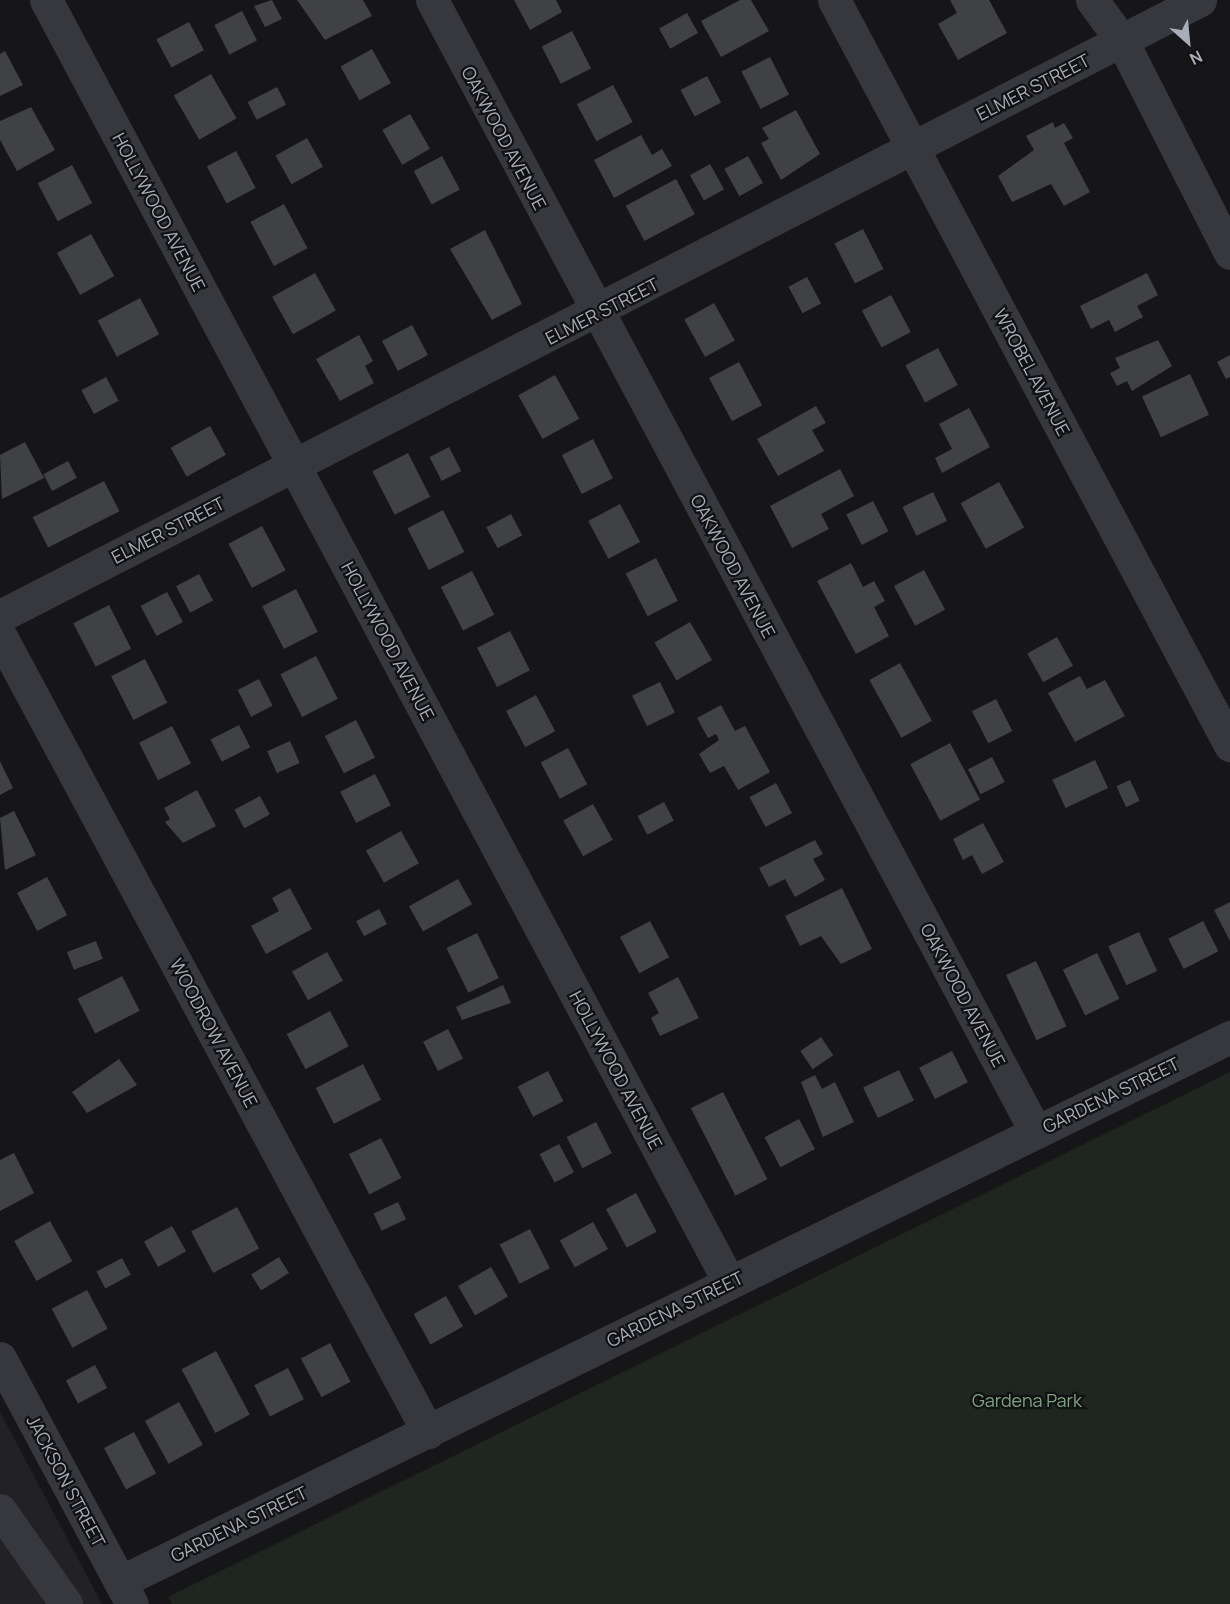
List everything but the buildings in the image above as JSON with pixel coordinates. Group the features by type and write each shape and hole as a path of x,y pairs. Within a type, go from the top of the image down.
{"street":[{"name":"HOLLYWOOD AVENUE","path":"46,0 729,1282"},
{"name":"OAKWOOD AVENUE","path":"432,0 597,314 1036,1132"},
{"name":"WROBEL AVENUE","path":"834,0 1230,745"},
{"path":"1092,0 1122,41 1230,253"},
{"name":"ELMER STREET","path":"0,616 597,314 1200,0"},
{"name":"WOODROW AVENUE","path":"0,635 428,1432"},
{"name":"GARDENA STREET","path":"126,1593 428,1432 1230,1037"},
{"name":"JACKSON STREET","path":"0,1358 126,1593"},
{"path":"0,1510 66,1604"}],"shaded area":[{"path":"0,1412 102,1604 0,1604"}],"green space":[{"name":"Gardena Park","path":"1230,1072 1230,1604 172,1604 168,1597"}]}
